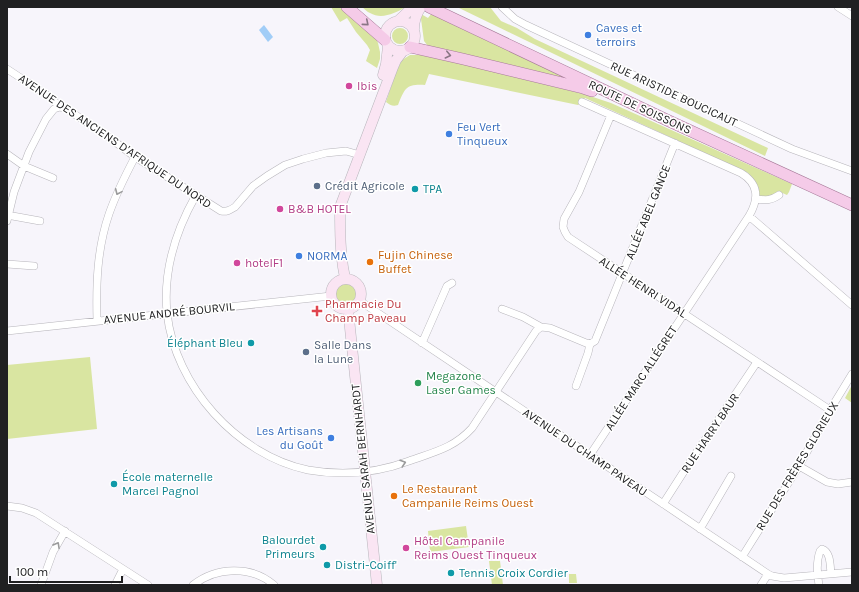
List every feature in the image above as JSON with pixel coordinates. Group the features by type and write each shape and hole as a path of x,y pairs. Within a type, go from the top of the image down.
{"main road":[{"path":"347,7 387,43"},
{"name":"ROUTE DE SOISSONS","path":"429,7 442,10 820,188 852,205"},
{"name":"ROUTE DE SOISSONS","path":"442,10 669,121 820,188 852,200"},
{"path":"406,49 448,55 583,88 669,121"}],"street":[{"path":"398,21 414,7"},
{"path":"345,278 342,266 340,207 393,67 406,49 413,44 415,39 415,19 421,7"},
{"name":"RUE ARISTIDE BOUCICAUT","path":"502,7 515,19 533,28 792,149 852,171"},
{"path":"838,7 852,16"},
{"path":"360,155 386,64 386,30 393,22 398,21 403,21 414,29"},
{"path":"387,43 393,49 398,51 406,49"},
{"name":"AVENUE DES ANCIENS D'AFRIQUE DU NORD","path":"7,69 50,97 60,107 86,121 135,157 217,209 224,211 228,211 235,206 254,186 284,166 326,153 346,151 360,155"},
{"path":"582,102 741,173 748,177 753,185 756,199 769,200 779,194"},
{"path":"40,222 7,217 14,192 32,147 46,119 54,109 60,107"},
{"name":"ALLÉE HENRI VIDAL","path":"611,115 579,192 564,219 563,228 568,237 830,410"},
{"name":"ALLÉE ABEL GANCE","path":"576,386 590,344 595,341 675,143"},
{"path":"7,154 24,166 53,178"},
{"path":"97,321 96,280 104,230 116,194 135,157"},
{"path":"196,195 182,223 172,253 168,272 168,313 170,329 176,350 193,386 215,415 242,438 271,457 308,470 342,474 382,469 441,450 462,438 472,428 536,331 541,327"},
{"name":"ALLÉE MARC ALLÉGRET","path":"590,456 753,210 756,199"},
{"path":"749,216 852,305"},
{"path":"7,264 34,266"},
{"path":"345,278 352,279 357,283 361,288 362,295 360,302 357,305 352,308 342,309 332,302 331,290 334,284 345,278"},
{"path":"422,343 447,286 452,283"},
{"name":"AVENUE ANDRÉ BOURVIL","path":"7,330 331,296"},
{"name":"AVENUE DU CHAMP PAVEAU","path":"360,302 768,574 784,578 852,572"},
{"name":"AVENUE SARAH BERNHARDT","path":"348,309 377,585"},
{"path":"502,309 541,327 550,328 590,344"},
{"name":"RUE HARRY BAUR","path":"663,504 757,362"},
{"name":"RUE DES FRÈRES GLORIEUX","path":"742,557 799,466 852,374"},
{"path":"799,466 827,482 838,484 852,482"},
{"path":"700,529 731,476"},
{"path":"7,506 36,513 148,585"},
{"path":"41,585 51,556 64,531"},
{"path":"819,585 817,575 818,555 822,549 826,550 830,559 831,574"},
{"path":"115,585 123,569"},
{"path":"193,585 214,574 241,571 262,577 274,585"},
{"path":"761,585 768,574"}],"green space":[{"path":"331,7 339,7 374,34 380,52 380,59 377,68 366,61 370,50 347,18 340,22"},
{"path":"362,7 406,7 388,15 379,16 369,13"},
{"path":"457,7 490,7 501,21 517,28 535,39 768,148 765,156"},
{"path":"432,13 585,86 428,46 424,41 421,14 428,18"},
{"path":"400,28 407,33 408,36 403,43 400,44 393,39 392,36 397,29"},
{"path":"410,55 434,57 584,94 611,103 792,184 787,195 778,191 769,196 759,196 757,185 748,173 585,98 578,105 429,74 425,85 410,86 402,95 398,105 392,105 386,102 397,69 402,60"},
{"path":"345,283 353,286 356,294 353,302 345,305 337,302 334,294 337,286"},
{"path":"90,357 97,429 7,439 7,365"},
{"path":"852,385 852,403 845,398"},
{"path":"466,526 469,547 430,552 428,531"},
{"path":"489,561 500,561 503,585 492,585"},
{"path":"569,574 576,574 577,583 569,583"}],"water":[{"path":"264,25 273,37 268,42 259,30"}],"place":[{"name":"Caves et terroirs","path":"588,35"},
{"name":"Ibis","path":"349,86"},
{"name":"Feu Vert Tinqueux","path":"449,134"},
{"name":"Crédit Agricole","path":"317,186"},
{"name":"TPA","path":"415,189"},
{"name":"B&B HOTEL","path":"280,209"},
{"name":"NORMA","path":"299,256"},
{"name":"Fujin Chinese Buffet","path":"370,262"},
{"name":"hotelF1","path":"237,263"},
{"name":"Pharmacie Du Champ Paveau","path":"317,311"},
{"name":"Éléphant Bleu","path":"251,343"},
{"name":"Salle Dans la Lune","path":"306,352"},
{"name":"Megazone Laser Games","path":"418,383"},
{"name":"Les Artisans du Goût","path":"331,438"},
{"name":"École maternelle Marcel Pagnol","path":"114,484"},
{"name":"Le Restaurant Campanile Reims Ouest","path":"394,496"},
{"name":"Balourdet Primeurs","path":"323,547"},
{"name":"Hôtel Campanile Reims Ouest Tinqueux","path":"406,548"},
{"name":"Distri-Coiff'","path":"327,565"},
{"name":"Tennis Croix Cordier","path":"451,573"}]}
